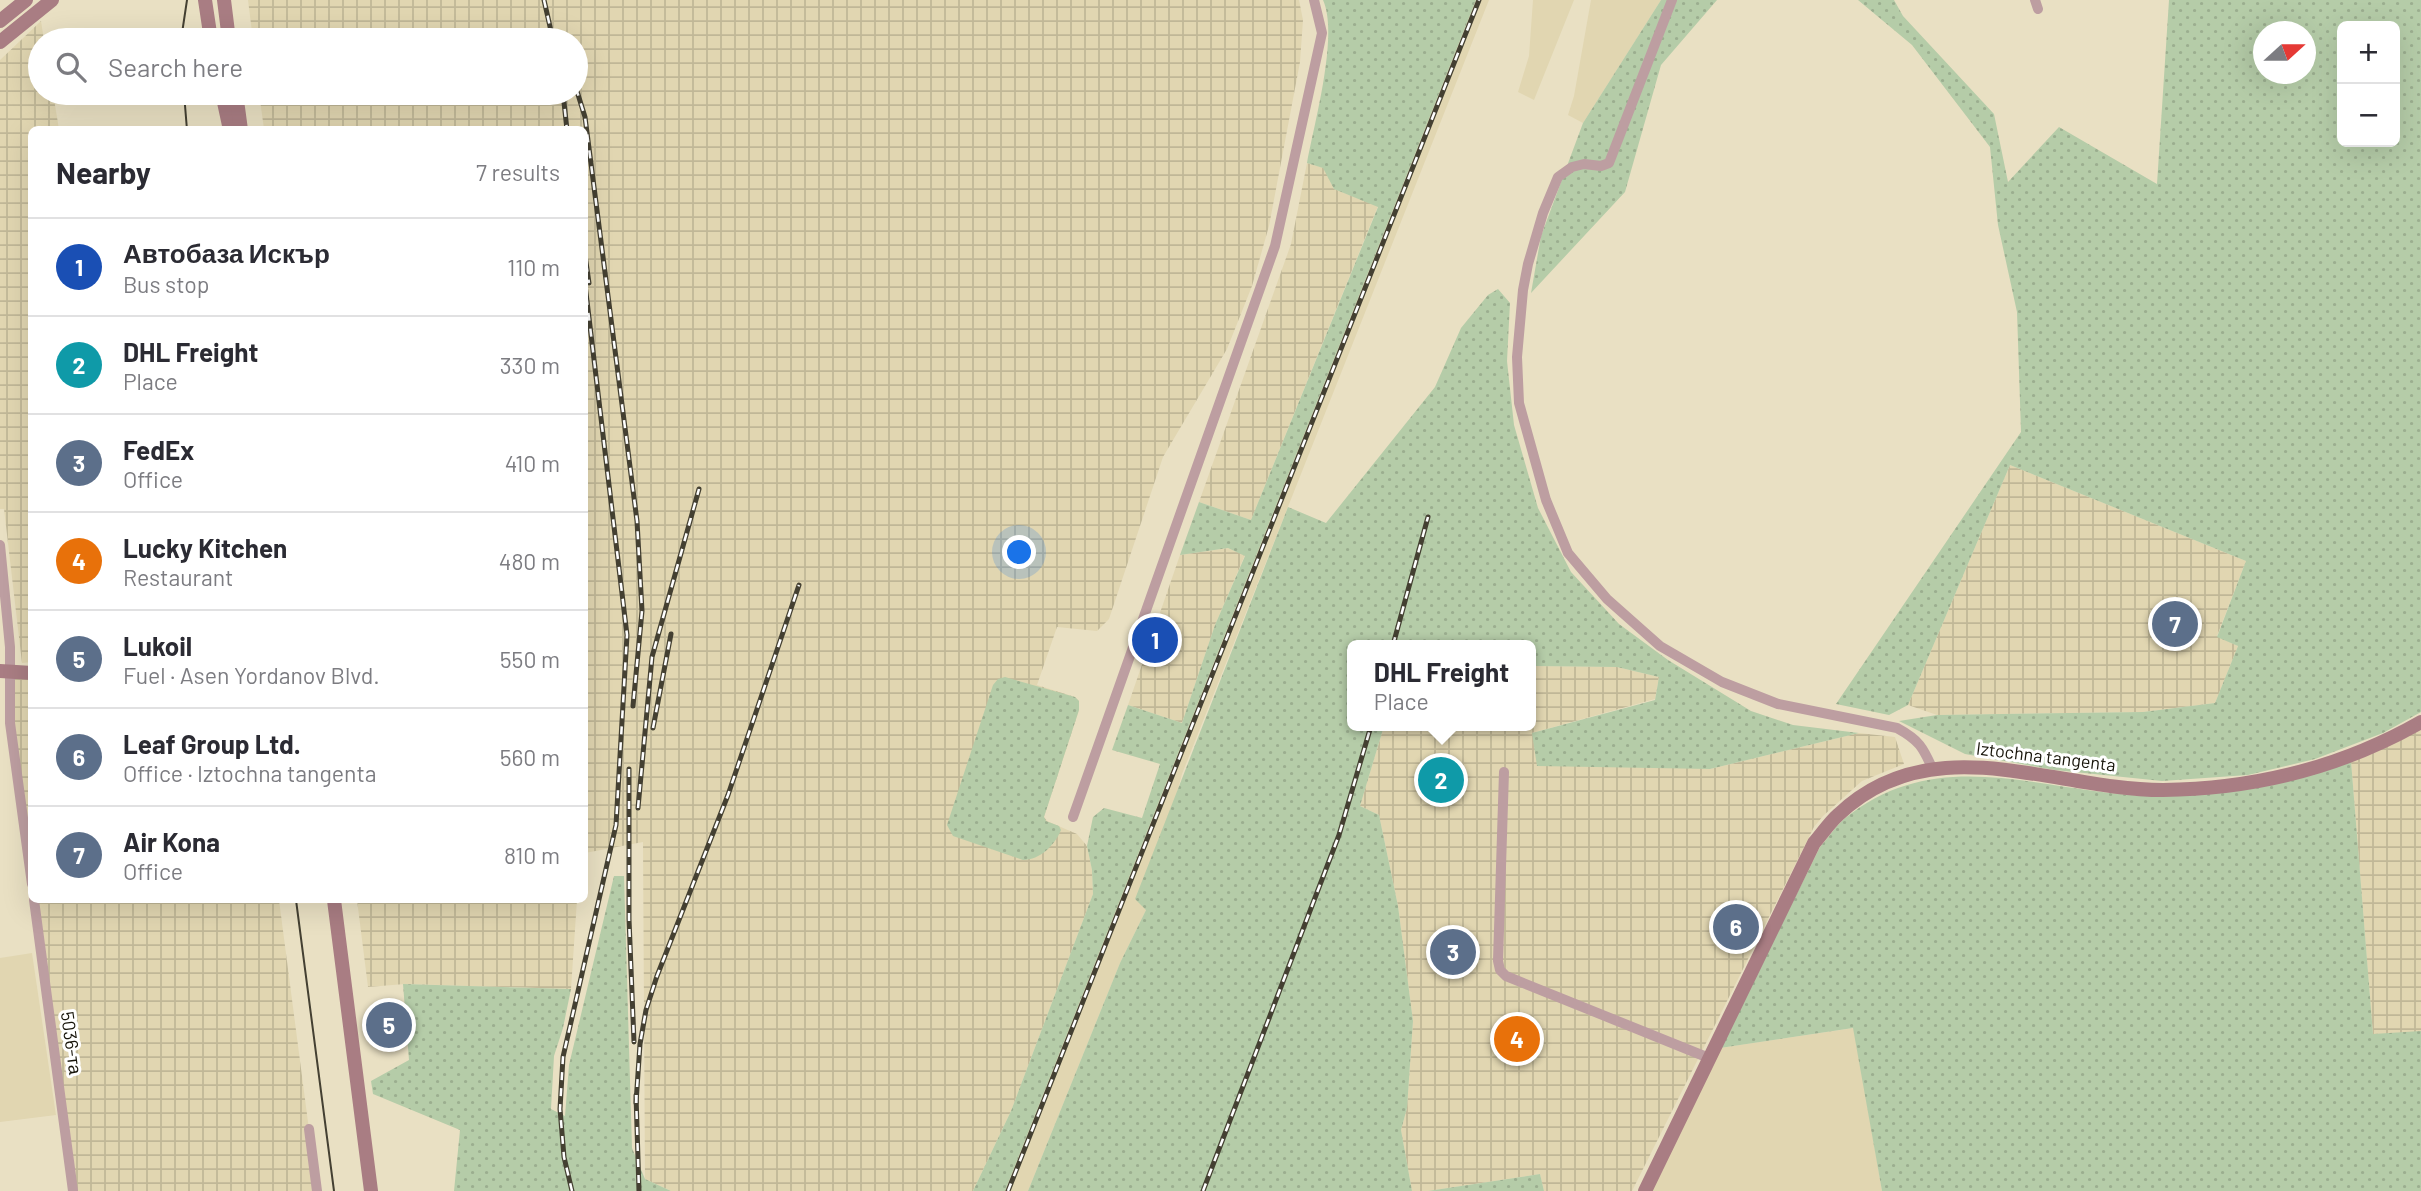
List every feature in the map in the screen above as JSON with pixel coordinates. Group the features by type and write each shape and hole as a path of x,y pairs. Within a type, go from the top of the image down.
{"street":[{"path":"0,21 26,0"},
{"path":"0,42 52,0"},
{"path":"205,0 209,28"},
{"path":"224,0 228,28"},
{"path":"1073,817 1275,246 1322,33 1320,15 1314,0"},
{"path":"1672,0 1609,163 1601,166 1584,164 1572,167 1558,177 1543,213 1528,264 1517,357 1520,403 1546,500 1568,553 1608,599 1660,646 1722,682 1778,704 1897,728 1913,737 1924,748 1933,770"},
{"path":"225,105 229,126"},
{"path":"238,105 240,126"},
{"path":"0,545 10,647 4,671 28,855"},
{"path":"4,671 28,673"},
{"name":"Iztochna tangenta","path":"1645,1191 1814,844 1837,816 1865,793 1901,777 1966,765 2010,769 2073,781 2162,790 2249,784 2318,768 2387,741 2421,722"},
{"path":"1504,772 1498,961 1500,970 1506,976 1709,1058"},
{"name":"5036-та","path":"34,903 73,1191"},
{"path":"334,903 371,1191"},
{"path":"309,1129 317,1191"}],"shaded area":[{"path":"248,0 1299,0 1303,20 1300,62 1269,226 1252,286 1227,349 1163,457 1109,619 1097,631 1057,627 1037,685 1075,697 1079,701 1079,710 1044,817 1047,821 1077,834 1087,846 1093,894 1011,1111 973,1191 671,1191 645,1179 643,842 588,852 588,126 264,126 261,105 588,105 588,28 252,28"},
{"path":"1476,0 1489,0 1182,774 1146,910 1120,963 1028,1191 1005,1191"},
{"path":"1533,0 1574,0 1534,100 1518,92 1529,56"},
{"path":"1591,0 1661,0 1583,123 1568,115 1574,96"},
{"path":"28,33 28,105 55,105 58,126 28,126 28,662 22,663 4,509 0,509 0,60"},
{"path":"1307,163 1324,168 1334,189 1378,206 1251,520 1199,502 1291,244"},
{"path":"2010,465 2246,561 2217,636 2238,646 2215,703 2143,712 1937,715 1908,705"},
{"path":"1228,548 1245,555 1215,625 1182,723 1128,705 1180,555"},
{"path":"1536,666 1617,667 1659,677 1655,699 1532,733 1710,769 1859,733 1895,737 1904,764 1862,781 1814,827 1632,1191 1544,1191 1540,1174 1428,1191 1412,1191 1401,1130 1407,1108 1413,1021 1398,906 1379,815 1360,806 1382,731 1536,731"},
{"path":"9,671 28,673 28,855"},
{"path":"2421,730 2421,1113 2373,1035 2351,761"},
{"path":"34,903 279,903 317,1191 73,1191"},
{"path":"357,903 577,903 571,989 405,984 368,987"},
{"path":"32,953 56,1115 0,1122 0,958"},
{"path":"1854,1028 1882,1191 1652,1191 1720,1048"}],"green space":[{"path":"1323,0 1476,0 1005,1191 973,1191 1011,1111 1093,894 1087,846 1093,817 1104,808 1142,818 1160,764 1112,750 1128,705 1182,723 1215,625 1245,556 1228,548 1180,555 1199,502 1251,520 1378,207 1334,189 1323,168 1307,163 1327,57 1327,15"},
{"path":"1661,0 1717,0 1661,65 1625,192 1531,293 1541,236 1583,123"},
{"path":"1858,0 1894,0 1903,16 1994,114 2008,182 2059,127 2157,184 2169,0 2421,0 2421,712 2383,733 2315,759 2248,775 2162,781 2055,770 1965,754 1899,721 1937,715 2143,712 2215,703 2238,646 2217,637 2246,561 2010,465 1908,705 1889,715 1836,704 2021,432 2017,312 1998,225 1990,147 1912,45"},
{"path":"1498,289 1510,303 1507,361 1514,425 1538,508 1571,572 1619,624 1668,660 1751,711 1793,725 1859,733 1710,769 1537,766 1532,733 1655,700 1659,677 1617,667 1536,666 1536,640 1347,640 1347,731 1382,731 1360,806 1379,815 1398,906 1413,1021 1407,1108 1401,1130 1412,1191 1028,1191 1120,963 1146,910 1135,899 1288,507 1326,523 1435,387 1461,328 1488,295"},
{"path":"1005,677 1075,697 1079,701 1079,710 1044,817 1061,830 1046,851 1023,860 953,836 947,825 993,685 998,679"},
{"path":"2351,761 2373,1034 2421,1031 2421,1191 1882,1191 1853,1028 1720,1048 1820,847 1844,819 1882,795 1920,782 1959,777 1999,778 2121,794 2187,795 2282,781"},
{"path":"614,876 624,876 632,1148 645,1179 671,1191 454,1191 460,1130 373,1094 371,1081 409,1060 403,984 571,989 554,1056 551,1109 565,1116 569,1065"},
{"path":"1540,1174 1544,1191 1428,1191"}],"tram line":[{"path":"183,28 187,0"},
{"path":"185,105 187,126"},
{"path":"296,903 334,1191"}],"railway":[{"path":"544,0 550,28"},
{"path":"1008,1191 1479,0"},
{"path":"564,105 567,126"},
{"path":"581,105 586,126"},
{"path":"588,140 637,521 642,611 633,706"},
{"path":"588,276 589,283"},
{"path":"572,1191 564,1157 560,1109 563,1057 616,825 627,635 588,309"},
{"path":"638,808 652,657 699,489"},
{"path":"1394,640 1428,517"},
{"path":"636,1103 640,1044 646,1010 728,795 799,585"},
{"path":"653,728 671,634"},
{"path":"1203,1191 1339,835 1370,731"},
{"path":"629,769 629,919 634,1042"},
{"path":"636,1095 639,1191"}],"place":[{"name":"Air Kona","path":"2175,624"},
{"name":"Автобаза Искър","path":"1155,640"},
{"name":"DHL Freight","path":"1441,780"},
{"name":"Leaf Group Ltd.","path":"1736,927"},
{"name":"FedEx","path":"1453,952"},
{"name":"Lukoil","path":"389,1025"},
{"name":"Lucky Kitchen","path":"1517,1039"}]}
